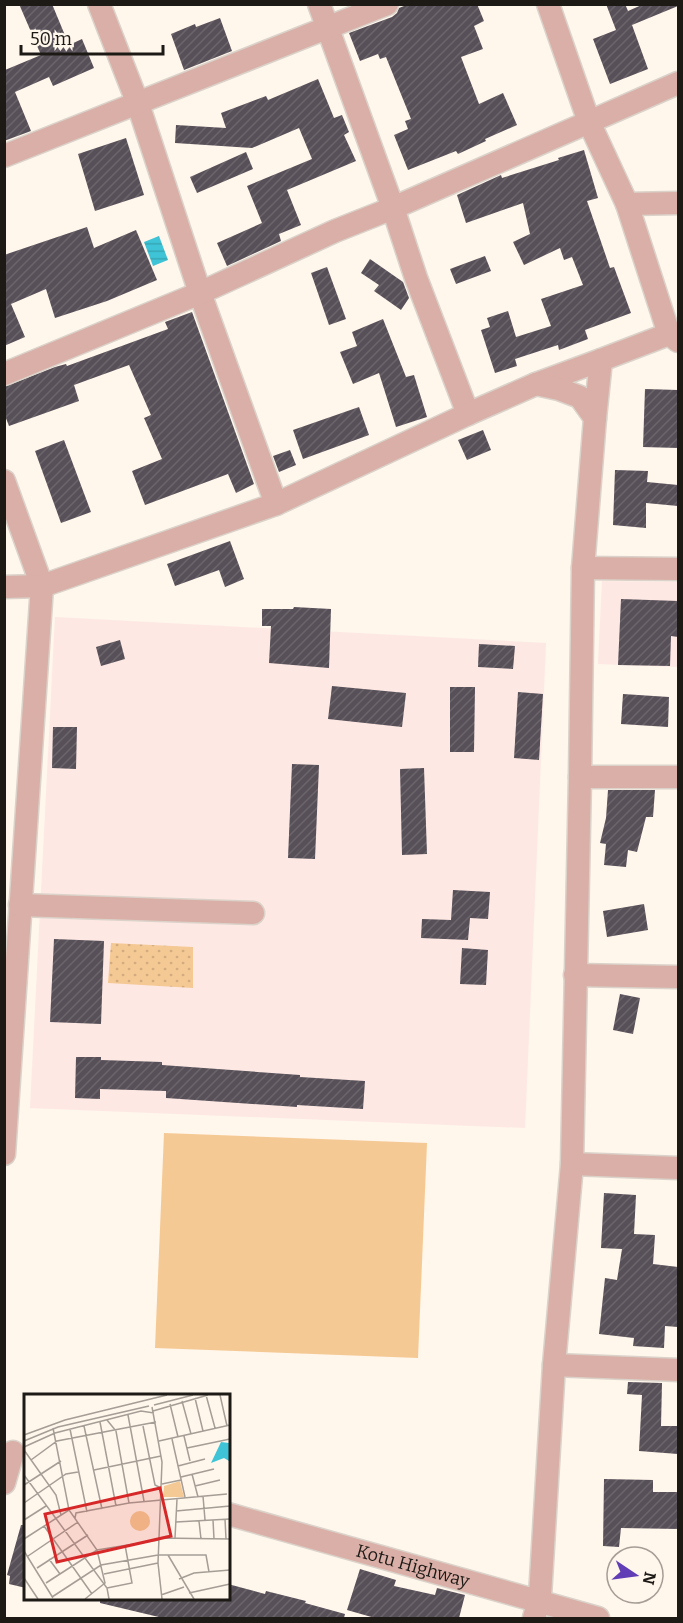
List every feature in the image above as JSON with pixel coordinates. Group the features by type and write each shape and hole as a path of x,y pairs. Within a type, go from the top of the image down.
{"street":[{"path":"99,4 138,104 200,293 276,504"},
{"path":"319,4 416,278 468,414"},
{"path":"4,156 387,4"},
{"path":"4,587 42,586 276,504 536,384 674,337 627,204 589,122 548,4"},
{"path":"4,374 200,293 335,231 393,208 678,83"},
{"path":"627,204 678,203"},
{"path":"536,1610 572,1164 583,568 602,360"},
{"path":"536,384 580,397 595,418"},
{"path":"4,481 42,586 20,905 10,969 4,1154"},
{"path":"583,568 678,569"},
{"path":"580,777 678,777"},
{"path":"20,905 254,913"},
{"path":"575,975 678,977"},
{"path":"572,1164 678,1168"},
{"path":"554,1365 678,1370"},
{"path":"4,1483 14,1453"},
{"name":"Kotu Highway","path":"230,1515 536,1610 598,1618"}],"shaded area":[{"path":"602,581 678,582 678,667 598,664"},
{"path":"55,617 546,643 525,1128 30,1108"},
{"path":"111,943 193,947 193,988 108,983"},
{"path":"164,1133 427,1143 418,1358 155,1348"}],"water":[{"path":"159,236 168,260 153,266 144,242"}],"building":[{"path":"19,4 52,4 69,45 82,39 94,68 53,86 49,77 15,92 31,131 4,141 4,69 41,55"},
{"path":"409,4 477,4 484,21 474,26 483,49 461,57 479,104 503,93 517,125 458,154 456,151 408,170 394,135 408,129 405,121 411,119 386,57 380,59 378,54 360,61 349,33 392,17 399,8"},
{"path":"606,4 625,4 628,11 644,4 678,4 678,6 632,25 648,69 610,84 593,39 616,30"},
{"path":"220,18 232,51 184,70 171,34 195,24 196,27"},
{"path":"318,79 334,118 342,115 349,132 344,135 356,161 287,190 301,225 279,234 281,241 227,266 217,243 262,223 247,186 312,159 299,128 252,148 175,143 176,125 226,128 221,113 266,96 268,100"},
{"path":"126,138 144,195 95,211 78,154"},
{"path":"584,150 598,198 587,201 610,268 614,267 631,313 585,330 588,339 559,350 558,345 515,359 517,366 495,373 481,330 490,327 487,318 508,311 516,337 551,326 541,299 583,285 572,257 564,260 560,248 524,265 513,242 530,234 523,203 466,223 457,195 501,175 502,178"},
{"path":"246,152 253,169 197,193 190,177"},
{"path":"87,227 94,248 136,230 157,280 107,301 55,318 46,289 11,304 25,337 4,346 4,255"},
{"path":"485,256 491,271 456,284 450,269"},
{"path":"370,259 403,282 409,298 401,310 374,291 379,285 361,273"},
{"path":"327,267 346,319 329,325 311,273"},
{"path":"192,312 254,484 236,493 228,474 145,505 132,471 162,459 144,418 151,415 129,365 74,385 79,401 9,426 4,413 4,387 55,367 66,364 67,366 168,329 165,322"},
{"path":"383,319 406,377 414,375 427,417 396,427 379,373 353,384 340,352 357,346 352,332"},
{"path":"645,389 678,390 678,448 643,447"},
{"path":"359,407 369,435 303,459 293,430"},
{"path":"483,430 491,450 467,460 458,440"},
{"path":"64,440 91,512 61,523 35,451"},
{"path":"290,450 296,465 279,472 273,456"},
{"path":"615,470 648,471 647,482 678,485 678,506 646,503 646,528 613,525"},
{"path":"230,541 244,579 225,587 219,570 175,586 167,564"},
{"path":"621,599 678,601 678,637 671,636 670,666 618,665"},
{"path":"294,607 331,609 329,668 269,663 271,626 262,626 262,609 293,609"},
{"path":"120,640 125,659 101,666 96,647"},
{"path":"479,644 515,646 513,669 478,667"},
{"path":"332,686 406,693 402,727 328,719"},
{"path":"450,687 475,687 474,752 450,752"},
{"path":"518,692 543,694 539,760 514,758"},
{"path":"623,694 669,697 668,727 621,724"},
{"path":"53,727 77,727 76,769 52,768"},
{"path":"292,764 319,765 315,859 288,858"},
{"path":"424,768 427,854 402,855 400,769"},
{"path":"608,790 655,790 653,817 646,817 637,852 628,850 626,867 604,865 606,844 600,843 606,818"},
{"path":"453,890 490,892 488,919 470,918 468,940 421,938 422,919 451,920"},
{"path":"644,904 648,930 607,937 603,911"},
{"path":"54,939 104,941 101,1024 50,1022"},
{"path":"462,948 488,950 486,985 460,984"},
{"path":"620,994 640,998 633,1034 613,1030"},
{"path":"76,1057 162,1062 162,1065 365,1081 363,1109 166,1098 166,1091 100,1089 100,1099 75,1098"},
{"path":"604,1193 636,1195 634,1234 655,1235 653,1264 678,1267 678,1327 665,1326 664,1348 633,1346 634,1338 599,1334 605,1278 617,1280 622,1249 601,1248"},
{"path":"628,1382 662,1383 661,1426 678,1426 678,1454 639,1451 642,1395 627,1394"},
{"path":"604,1479 653,1480 653,1492 678,1492 678,1529 621,1528 619,1545 603,1546"},
{"path":"21,1525 24,1525 24,1588 9,1584 10,1576 7,1575"},
{"path":"360,1569 396,1580 394,1586 435,1595 437,1588 465,1595 459,1618 375,1618 347,1610"},
{"path":"230,1585 265,1594 266,1591 306,1601 305,1603 345,1614 344,1618 163,1618 100,1603 100,1599 230,1599"}]}
